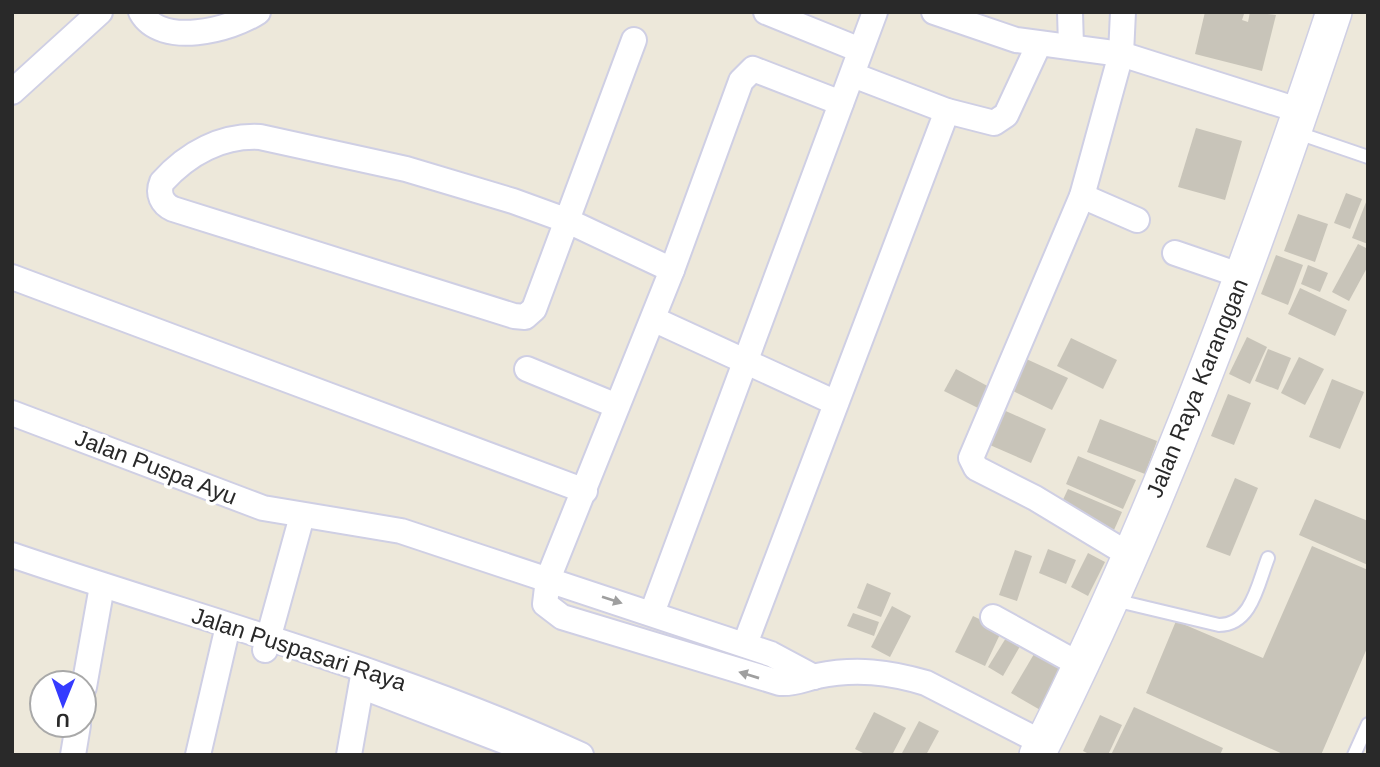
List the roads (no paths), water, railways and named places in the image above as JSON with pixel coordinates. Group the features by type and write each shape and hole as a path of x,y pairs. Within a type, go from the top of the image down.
{"street":[{"path":"12,92 100,12"},
{"path":"141,12 146,20 159,29 181,32 235,23 258,12"},
{"path":"766,12 860,50"},
{"path":"652,613 875,12"},
{"path":"934,12 1004,37 1121,54 1298,122"},
{"path":"1070,12 1072,46"},
{"path":"1123,12 1121,54 1082,196 971,458 976,468 1035,498 1131,556"},
{"name":"Jalan Raya Karanggan","path":"1040,749 1082,666 1131,556 1241,276 1298,122 1334,12"},
{"path":"634,40 569,222 534,309 521,317 173,209 162,202 160,187 177,167 216,142 238,136 260,137 407,169 569,222 672,270"},
{"path":"853,75 985,123 1000,121 1026,76 1039,44"},
{"path":"841,103 753,69 747,72 653,319 548,579 545,604 562,617 765,680 794,684 814,677 864,671 906,677 926,683 1040,749"},
{"path":"745,644 947,111"},
{"path":"1082,196 1137,220"},
{"path":"1175,253 1241,276"},
{"path":"12,276 585,491"},
{"path":"653,319 836,403"},
{"path":"527,369 617,406"},
{"name":"Jalan Puspa Ayu","path":"12,413 263,508 401,531 745,644 791,662 814,677"},
{"path":"267,644 302,516"},
{"name":"Jalan Puspasari Raya","path":"12,555 100,593"},
{"name":"Jalan Puspasari Raya","path":"12,571 100,593 267,644 362,678 540,755"},
{"path":"87,669 100,593"},
{"path":"993,617 1082,666"},
{"path":"198,755 234,635"},
{"path":"214,755 234,635"},
{"path":"349,755 362,678"},
{"name":"Jalan Puspasari Raya","path":"362,678 479,710 581,755"}],"lane":[{"path":"1298,122 1368,157"},
{"path":"1112,600 1219,625 1233,624 1244,617 1268,558"},
{"path":"1354,755 1368,724"}]}
